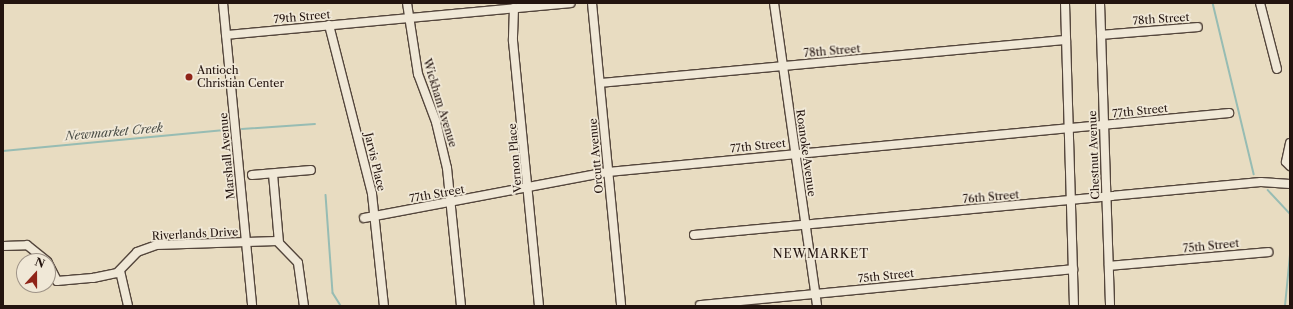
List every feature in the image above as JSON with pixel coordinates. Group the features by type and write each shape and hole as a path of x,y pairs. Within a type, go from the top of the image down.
{"street":[{"name":"Marshall Avenue","path":"223,3 252,306"},
{"name":"Wickham Avenue","path":"407,3 408,18 418,74 443,145 451,204 461,306"},
{"name":"79th Street","path":"226,35 571,3"},
{"name":"Orcutt Avenue","path":"592,3 621,306"},
{"name":"Roanoke Avenue","path":"774,3 817,306"},
{"path":"1065,3 1074,306"},
{"name":"Chestnut Avenue","path":"1100,3 1110,306"},
{"path":"1260,3 1277,69"},
{"name":"Vernon Place","path":"514,8 513,41 539,306"},
{"name":"Jarvis Place","path":"329,25 375,216 384,306"},
{"name":"78th Street","path":"1101,35 1198,27"},
{"name":"78th Street","path":"600,83 1066,40"},
{"name":"77th Street","path":"364,218 451,204 608,172 1230,113"},
{"path":"1290,143 1286,162 1290,166"},
{"path":"252,175 311,170"},
{"path":"273,174 279,242 298,263 304,306"},
{"name":"76th Street","path":"694,235 1268,182 1290,183"},
{"name":"Riverlands Drive","path":"56,279 59,281 111,275 120,270 134,255 148,247 246,242 279,242"},
{"name":"Riverlands Drive","path":"3,246 27,245 37,253"},
{"name":"75th Street","path":"1109,266 1268,252"},
{"name":"75th Street","path":"700,305 1073,269"},
{"path":"120,270 128,306"}],"waterway":[{"path":"1213,3 1254,174"},
{"name":"Newmarket Creek","path":"242,129 315,124"},
{"name":"Newmarket Creek","path":"3,151 227,130"},
{"path":"1268,190 1290,214"},
{"name":"Newmarket Creek","path":"326,195 333,293 341,306"},
{"path":"1285,306 1290,255"}],"place":[{"name":"Antioch Christian Center","path":"189,77"}],"district":[{"name":"NEWMARKET","path":"821,254"}]}
